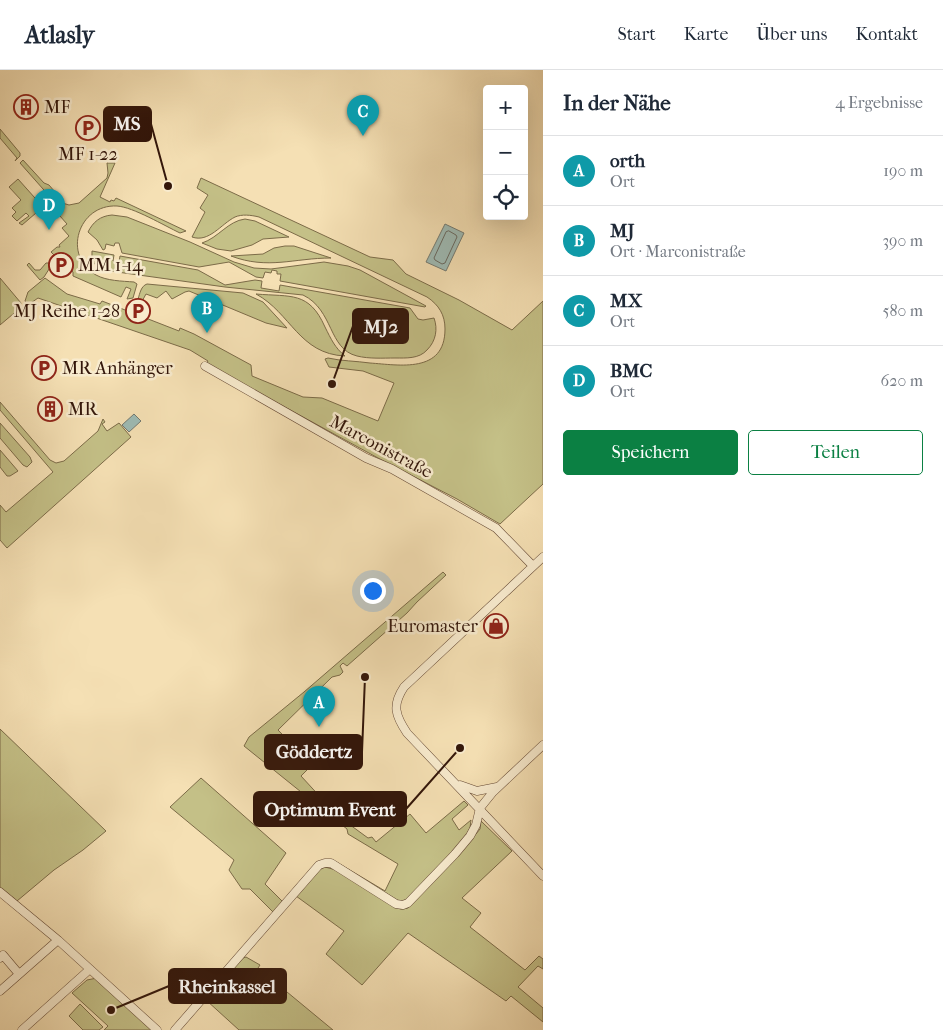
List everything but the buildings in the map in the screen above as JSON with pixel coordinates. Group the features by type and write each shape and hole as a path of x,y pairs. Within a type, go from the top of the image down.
{"street":[{"name":"Marconistraße","path":"205,366 366,458 392,469 496,528 533,566"},
{"path":"543,557 404,687 397,697 396,708 399,721 407,732 543,876"},
{"path":"175,1030 319,865 325,863 337,866 396,904 403,905 414,898 470,836 476,825 480,808 543,745"},
{"path":"456,784 477,791 499,787"},
{"path":"0,892 58,940 157,1030"},
{"path":"0,991 58,940"},
{"path":"0,958 4,955 19,974"},
{"path":"22,1030 90,969"}],"shaded area":[{"path":"0,129 20,153 20,156 15,161 17,158 0,138"},
{"path":"23,160 55,192 55,197 50,201 51,198 20,163"},
{"path":"107,163 115,163 100,197 110,202 116,198 186,231 180,233 140,213 117,206 104,208 92,213 84,222 77,244 79,256 96,275 137,284 133,298 127,299 131,289 126,287 121,297 73,276 73,272 51,252 60,247 59,245 69,236 62,228 67,224 52,207 59,202 69,205 79,203 107,178"},
{"path":"201,178 370,257 393,260 406,274 459,300 512,330 543,301 543,484 500,524 206,364 208,361 190,350 38,298 28,305 25,301 28,292 45,278 67,294 100,304 102,301 179,331 180,328 194,334 251,365 252,376 303,397 322,398 378,421 394,383 363,371 329,367 325,359 394,365 418,364 429,360 437,354 443,343 445,324 438,307 427,297 259,217 238,216 209,235 198,238 192,237 205,212 200,208 208,195 197,188"},
{"path":"18,179 43,207 22,225 19,223 29,216 26,213 17,221 12,216 16,212 12,208 21,200 9,187"},
{"path":"112,215 127,217 234,262 254,268 271,269 324,262 348,266 360,270 426,306 280,281 281,274 277,274 277,271 272,270 271,273 265,272 263,278 256,277 229,262 199,267 122,253 119,243 115,243 114,246 106,244 103,250 97,240 88,232 97,220"},
{"path":"245,219 255,221 289,237 263,239 252,245 231,251 217,249 202,243 208,241 233,223"},
{"path":"294,246 331,258 269,263 244,260 231,256 263,254 274,248"},
{"path":"92,251 114,255 113,261 119,262 120,256 198,270 225,285 255,280 262,281 261,288 279,291 280,285 410,308 418,319 434,318 436,326 435,335 427,350 416,356 408,358 366,358 357,356 341,346 320,310 303,295 225,287 110,271 102,269 94,263"},
{"path":"29,263 35,270 40,270 46,263 50,263 51,266 40,280 27,265"},
{"path":"0,278 21,303 19,309 0,325"},
{"path":"147,284 243,293 263,302 287,328 266,323 189,291 172,299 166,291 157,298 146,294 140,305 138,299 140,292 143,286"},
{"path":"256,294 289,296 305,302 319,315 338,350 345,356 329,354 306,341 278,311"},
{"path":"0,402 50,460 56,463 64,461 98,431 103,419 105,422 102,424 107,431 119,423 131,437 7,548 0,540 0,505 6,512 53,472 0,410"},
{"path":"0,423 30,457 32,462 27,467 23,465 0,438"},
{"path":"0,450 18,471 10,476 7,476 0,467"},
{"path":"443,572 446,575 407,613 347,666 343,663 340,666 343,672 332,677 278,730 312,765 301,776 335,813 337,812 342,819 368,838 372,837 376,842 410,814 426,833 464,801 468,805 452,819 459,830 471,820 470,828 464,839 407,900 399,901 333,860 385,891 398,864 348,834 347,829 244,746 249,737"},
{"path":"0,729 106,831 17,901 0,887"},
{"path":"201,778 286,853 265,884 283,902 274,913 250,889 242,889 229,870 234,860 170,807"},
{"path":"481,821 512,851 462,898 481,913 470,927 525,970 539,956 543,959 543,969 538,966 518,987 543,1008 543,1022 511,996 506,1001 408,933 362,985 326,954 344,931 296,896 319,870 325,867 336,870 394,907 408,908 476,834 480,829"},
{"path":"246,957 260,965 258,968 333,1030 239,1030 206,1000 243,958"},
{"path":"97,978 155,1030 104,1030 108,1026 72,993 87,980"},
{"path":"80,1004 103,1027 99,1030 83,1030 69,1016"}],"water":[{"path":"445,224 464,233 446,271 426,262"},
{"path":"134,414 141,421 129,432 122,425"}],"place":[{"name":"MF","path":"26,107"},
{"name":"MF 1-22","path":"88,128"},
{"name":"MX","path":"363,136"},
{"name":"MS","path":"168,186"},
{"name":"BMC","path":"49,230"},
{"name":"MM 1-14","path":"61,265"},
{"name":"MJ Reihe 1-28","path":"138,311"},
{"name":"MJ","path":"207,333"},
{"name":"MR Anhänger","path":"44,368"},
{"name":"MJ2","path":"332,384"},
{"name":"MR","path":"50,409"},
{"name":"Euromaster","path":"496,626"},
{"name":"Göddertz","path":"365,677"},
{"name":"orth","path":"319,727"},
{"name":"Optimum Event","path":"460,748"},
{"name":"Rheinkassel","path":"111,1010"}]}
